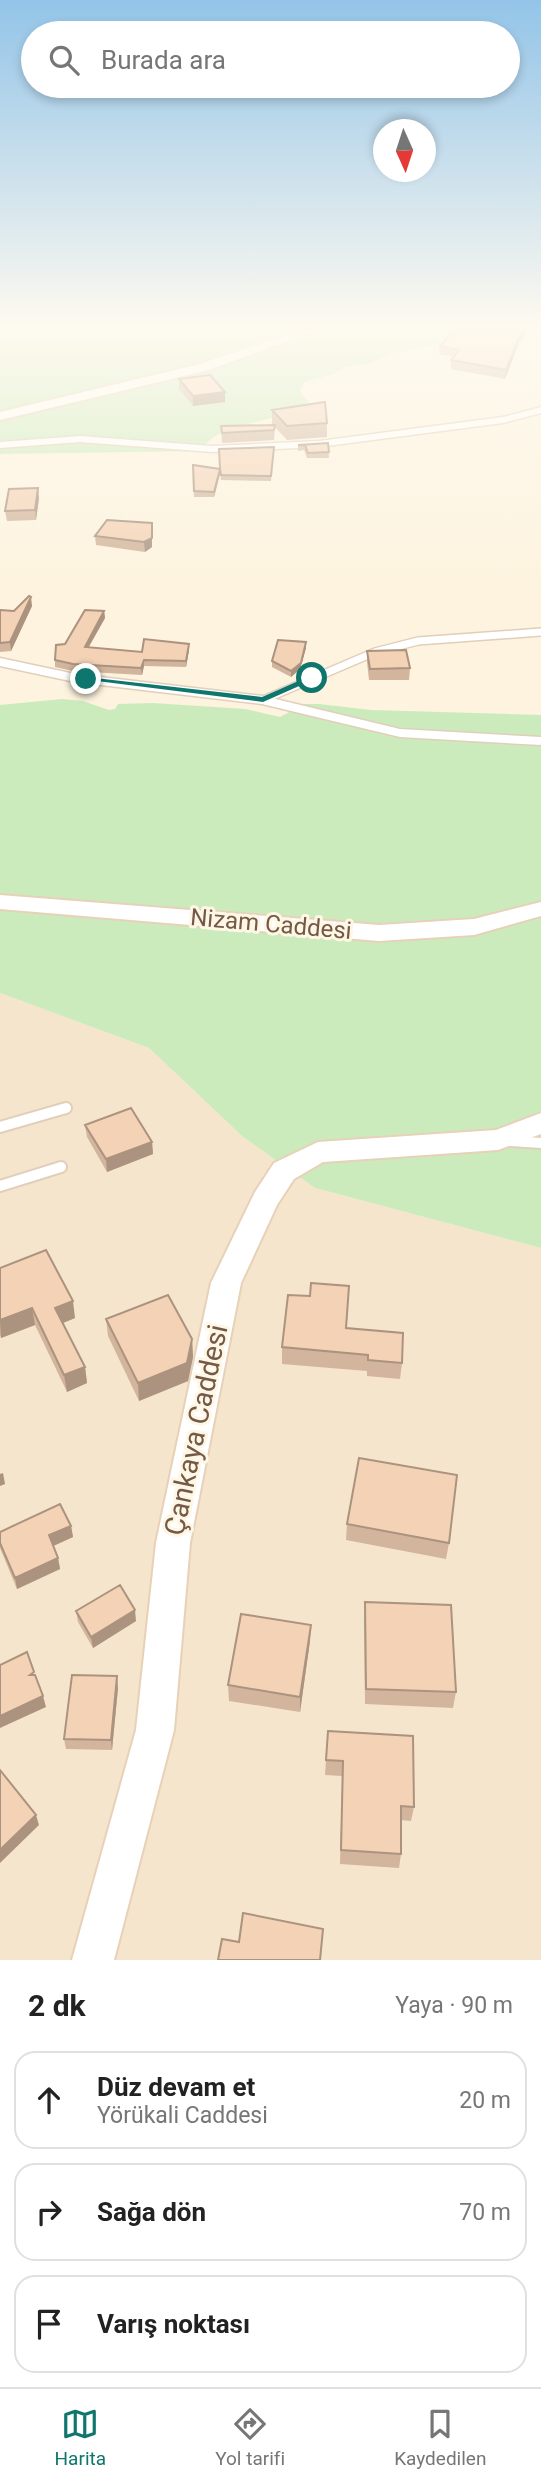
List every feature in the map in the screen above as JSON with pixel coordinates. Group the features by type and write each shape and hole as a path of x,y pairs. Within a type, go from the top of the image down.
{"street":[{"path":"0,445 80,439 212,449 319,444 499,420"},
{"path":"0,662 75,678 263,699 325,717 400,733 541,741"},
{"name":"Nizam Caddesi","path":"0,902 379,933 474,927 541,909"},
{"name":"Çankaya Caddesi","path":"93,1960 155,1730 173,1543 226,1283 265,1200 284,1171 318,1152 498,1140 541,1123"}],"lane":[{"path":"263,699 376,652 418,641 541,632"},
{"path":"0,1127 66,1108"},
{"path":"498,1140 541,1143"},
{"path":"0,1186 61,1167"}],"shaded area":[{"path":"0,993 149,1048 242,1136 315,1188 541,1248 541,1960 0,1960"}],"green space":[{"path":"0,420 261,420 219,434 208,441 202,451 0,454"},
{"path":"62,699 83,701 109,710 115,709 118,704 153,703 245,709 280,717 304,704 371,710 541,715 541,1248 315,1188 242,1136 149,1048 0,993 0,705"}],"building":[{"path":"282,420 327,420 327,423 287,426"},
{"path":"275,425 274,430 222,433 221,426"},
{"path":"328,443 329,452 308,453 305,445 298,445"},
{"path":"274,447 271,476 221,475 219,449"},
{"path":"193,465 220,469 214,492 194,491"},
{"path":"38,488 35,510 5,511 9,489"},
{"path":"107,520 152,523 152,538 144,542 95,536"},
{"path":"31,597 10,642 0,643 0,610 14,611"},
{"path":"85,610 104,611 85,647 142,652 144,639 189,644 186,661 144,660 141,668 73,664 55,660 56,645 65,644"},
{"path":"278,640 306,642 301,663 291,671 272,661"},
{"path":"406,650 410,668 370,669 367,651"},
{"path":"131,1108 152,1142 106,1159 85,1125"},
{"path":"46,1250 73,1301 55,1308 85,1367 64,1375 32,1308 0,1320 0,1268"},
{"path":"311,1283 349,1286 346,1328 403,1333 402,1363 368,1360 368,1355 282,1347 288,1295 310,1296"},
{"path":"168,1295 192,1339 187,1363 138,1383 106,1319"},
{"path":"359,1458 457,1475 449,1543 347,1524"},
{"path":"60,1504 71,1526 49,1535 58,1558 15,1578 0,1543 0,1532"},
{"path":"120,1585 135,1610 91,1637 76,1611"},
{"path":"365,1602 451,1605 456,1692 366,1689"},
{"path":"241,1614 311,1625 300,1697 228,1685"},
{"path":"27,1652 34,1672 30,1675 35,1675 43,1696 0,1716 0,1665"},
{"path":"72,1675 117,1676 111,1740 64,1739"},
{"path":"328,1731 413,1736 414,1807 401,1806 401,1854 341,1850 343,1761 326,1760"},
{"path":"0,1770 36,1815 0,1850"},
{"path":"243,1913 323,1929 320,1960 218,1960 222,1939 239,1942"}],"route":[{"path":"86,679 263,699 312,678"}]}
